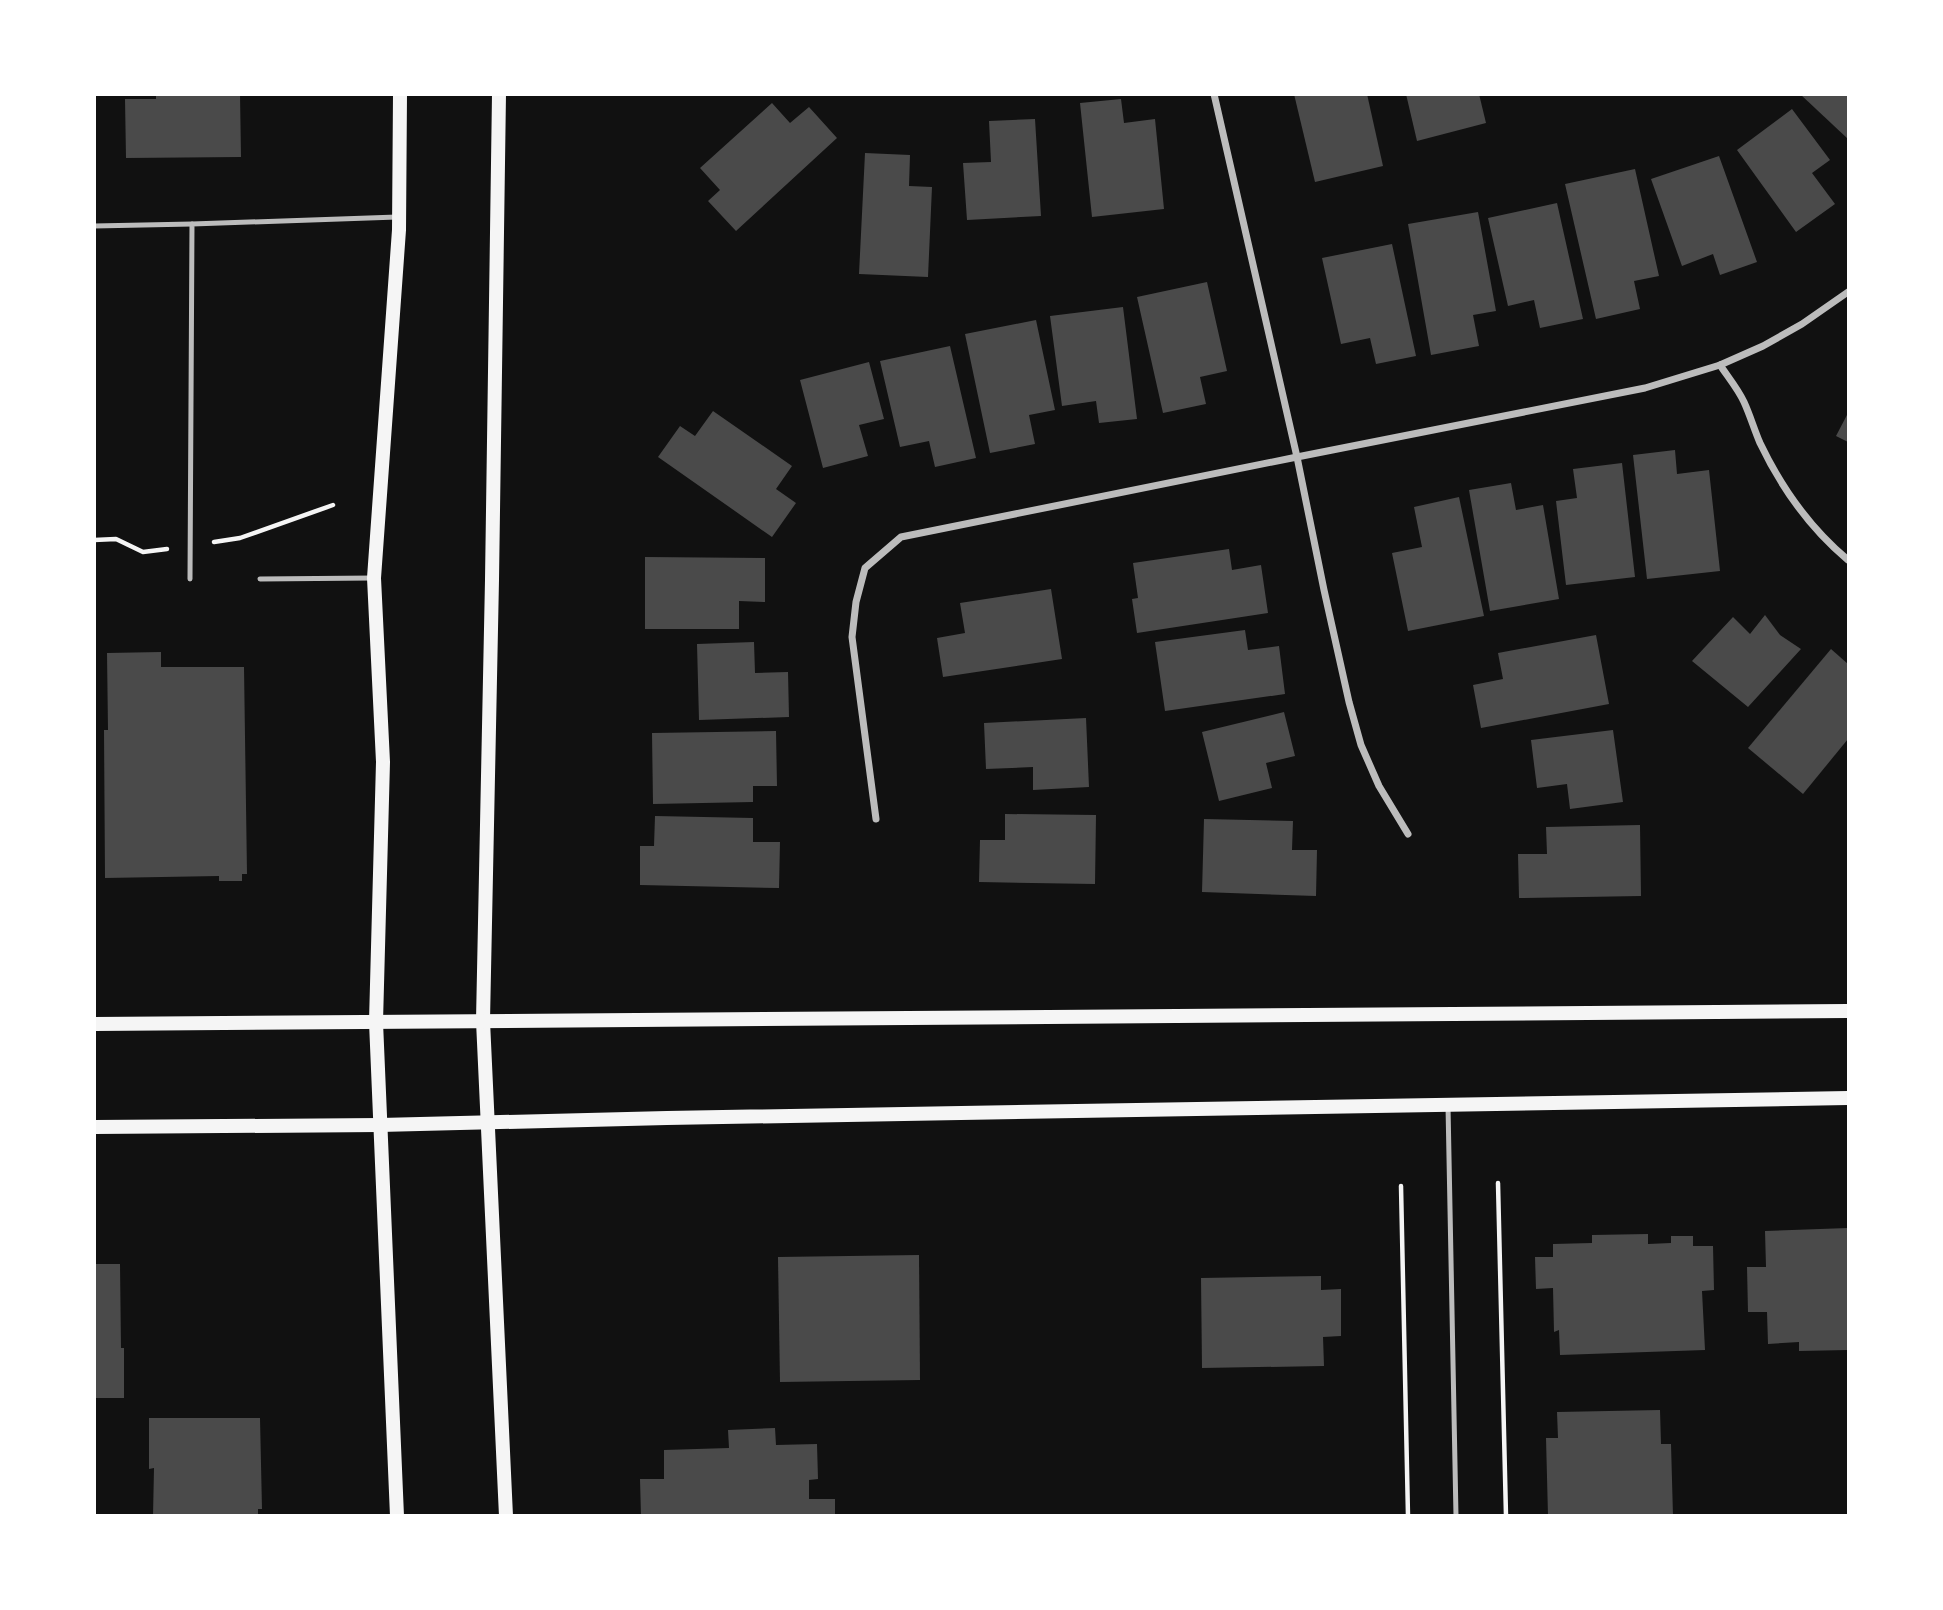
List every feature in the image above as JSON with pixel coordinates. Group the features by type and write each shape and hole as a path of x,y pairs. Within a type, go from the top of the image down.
{"main road":[{"path":"397,1516 376,1022 383,762 374,578 399,217 400,94"},
{"path":"499,94 493,566 483,1021 506,1516"},
{"path":"94,1024 1849,1011"},
{"path":"94,1127 380,1125 1849,1098"}],"street":[{"path":"1214,94 1297,457 1349,702 1361,745 1379,786 1408,834"},
{"path":"876,819 852,638 856,602 865,568 901,537 1645,388 1720,365 1763,346 1802,324 1849,292"},
{"path":"1720,365 1743,401 1760,443 1781,481 1807,518 1837,551 1849,560"}],"lane":[{"path":"94,226 399,217"},
{"path":"190,579 192,224"},
{"path":"260,579 374,578"},
{"path":"1448,1105 1456,1516"}],"path":[{"path":"1498,1184 1506,1516"},
{"path":"1401,1186 1408,1516"}],"building":[{"path":"156,94 240,94 241,157 126,158 125,99 156,99"},
{"path":"1294,94 1367,94 1383,166 1315,182"},
{"path":"1406,94 1479,94 1486,123 1417,141"},
{"path":"1800,94 1848,94 1848,139"},
{"path":"1121,99 1124,123 1155,119 1164,209 1092,217 1080,103"},
{"path":"772,103 790,123 809,107 837,138 736,231 708,201 720,190 700,168"},
{"path":"1792,109 1830,160 1812,173 1835,204 1796,232 1737,150"},
{"path":"1035,119 1041,216 967,220 963,163 991,162 989,121"},
{"path":"865,153 910,155 909,186 932,187 928,277 859,274"},
{"path":"1719,156 1757,262 1720,275 1713,254 1682,266 1651,179"},
{"path":"1635,169 1659,276 1634,281 1640,309 1596,319 1565,184"},
{"path":"1557,203 1583,319 1540,328 1534,300 1508,306 1488,218"},
{"path":"1478,212 1496,311 1473,315 1479,346 1431,355 1408,224"},
{"path":"1392,244 1416,356 1376,364 1370,338 1341,344 1322,258"},
{"path":"1207,282 1227,371 1200,377 1206,404 1163,413 1137,297"},
{"path":"1123,307 1137,419 1099,423 1096,401 1062,406 1050,316"},
{"path":"1036,320 1055,410 1029,415 1035,444 990,453 965,334"},
{"path":"950,346 976,458 935,467 929,441 900,447 880,361"},
{"path":"869,362 884,419 859,425 868,456 823,468 800,380"},
{"path":"713,411 792,466 776,489 796,503 772,537 658,457 680,426 695,436"},
{"path":"1848,413 1848,442 1836,436"},
{"path":"1675,450 1677,474 1709,470 1720,571 1647,579 1633,455"},
{"path":"1622,463 1635,577 1566,585 1556,501 1577,498 1573,469"},
{"path":"1511,483 1516,510 1543,505 1559,599 1490,611 1469,490"},
{"path":"1459,497 1484,616 1408,631 1392,553 1422,547 1414,507"},
{"path":"1229,549 1232,570 1261,565 1268,613 1137,633 1132,599 1138,598 1133,563"},
{"path":"645,557 765,558 765,602 739,601 739,629 645,629"},
{"path":"1051,589 1062,659 943,677 937,638 965,633 960,603"},
{"path":"1765,615 1780,635 1801,649 1748,707 1692,661 1733,617 1750,634"},
{"path":"1245,630 1248,650 1279,646 1285,694 1165,711 1155,642"},
{"path":"1596,635 1609,704 1481,728 1473,685 1503,679 1498,653"},
{"path":"754,642 755,673 788,672 789,717 699,720 697,644"},
{"path":"1831,649 1848,664 1848,739 1803,794 1748,748"},
{"path":"161,652 161,667 244,667 247,874 242,874 242,881 219,881 219,876 105,878 104,730 108,730 107,653"},
{"path":"1284,712 1295,756 1266,763 1272,788 1219,801 1202,732"},
{"path":"1086,718 1089,787 1033,790 1033,767 986,769 984,723"},
{"path":"1613,730 1623,802 1570,809 1567,784 1537,788 1531,740"},
{"path":"776,731 777,786 753,786 753,802 653,804 652,733"},
{"path":"1005,814 1096,815 1095,884 979,882 980,840 1005,840"},
{"path":"655,816 753,818 753,842 780,842 779,888 640,885 640,846 654,846"},
{"path":"1204,819 1293,821 1292,850 1317,850 1316,896 1202,892"},
{"path":"1640,825 1641,896 1519,898 1518,854 1547,854 1546,827"},
{"path":"1848,1228 1848,1350 1799,1351 1799,1342 1768,1344 1767,1312 1748,1312 1747,1267 1766,1267 1765,1231"},
{"path":"1648,1234 1648,1244 1671,1243 1671,1236 1693,1236 1693,1246 1713,1246 1714,1290 1702,1291 1705,1350 1560,1355 1559,1330 1554,1332 1553,1288 1536,1289 1535,1257 1553,1257 1553,1244 1592,1243 1592,1235"},
{"path":"919,1255 920,1380 780,1382 778,1257"},
{"path":"94,1264 120,1264 124,1398 94,1398"},
{"path":"1321,1276 1321,1290 1341,1289 1341,1336 1323,1337 1324,1366 1202,1368 1201,1278"},
{"path":"1660,1410 1661,1444 1671,1444 1673,1516 1548,1516 1546,1438 1558,1438 1557,1412"},
{"path":"149,1418 260,1418 262,1509 258,1509 258,1516 153,1516 154,1468 149,1469"},
{"path":"775,1428 776,1445 817,1444 818,1479 809,1480 809,1499 835,1499 835,1516 641,1516 640,1479 664,1479 664,1450 729,1448 728,1430"}]}
